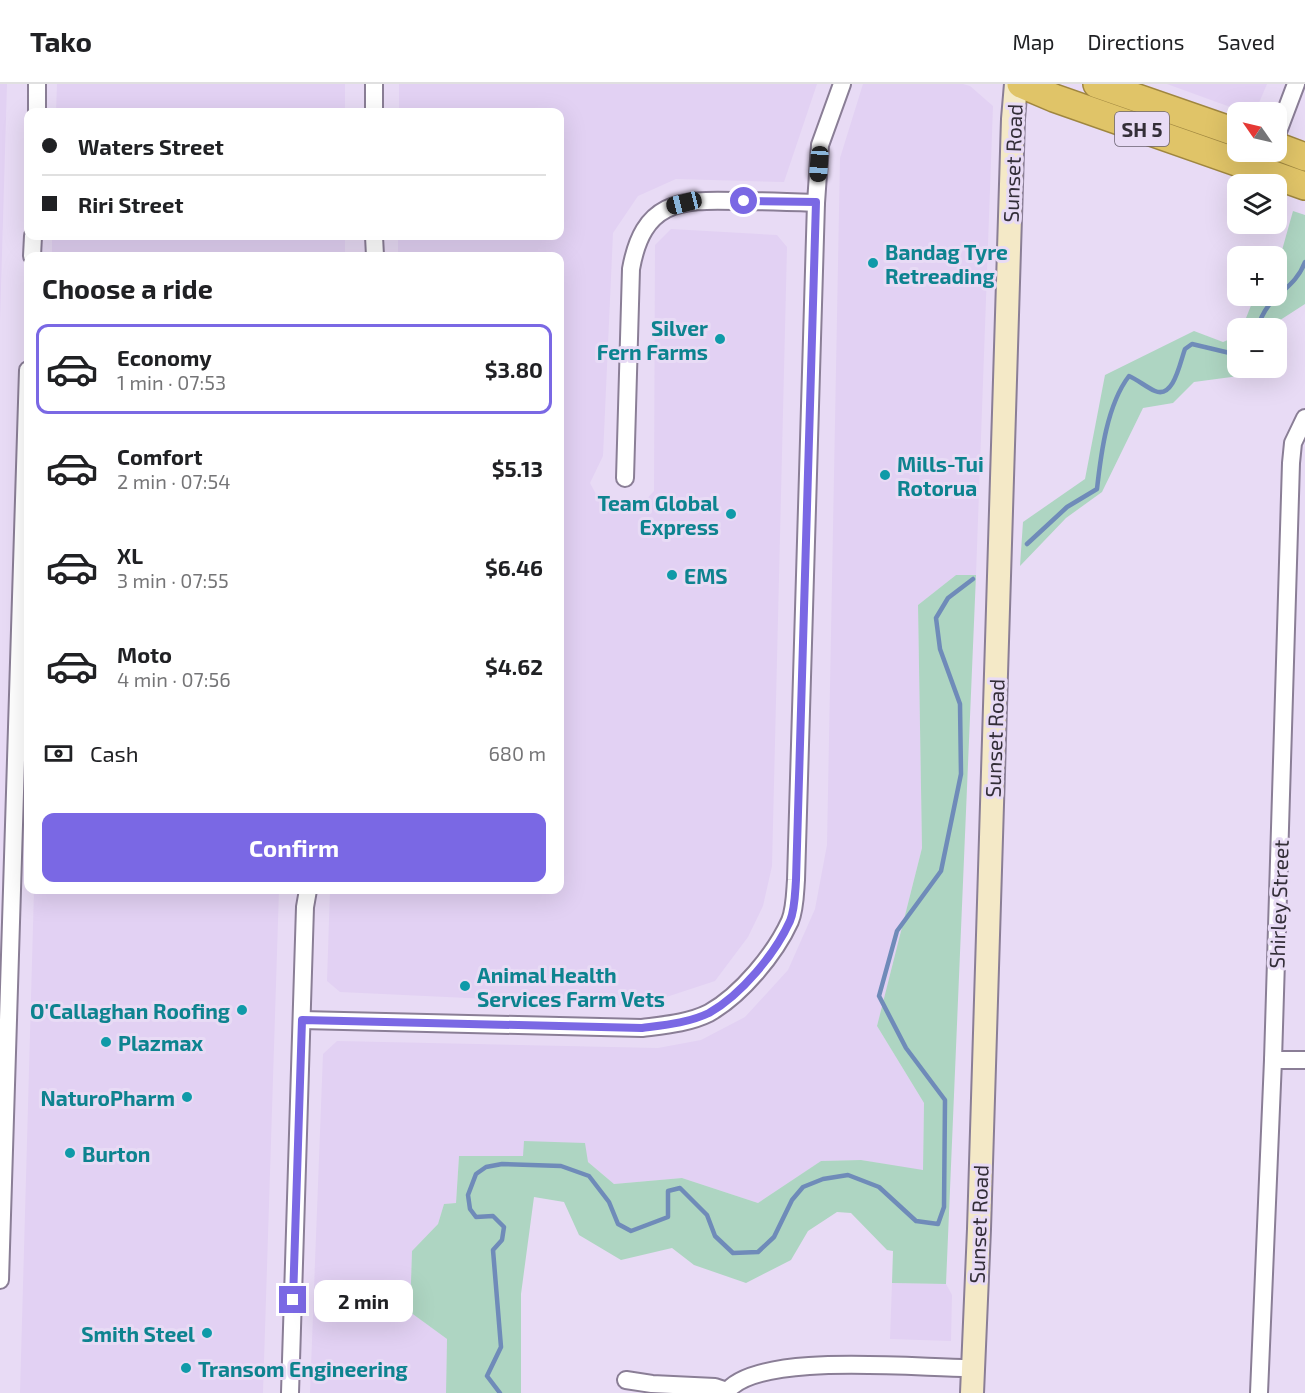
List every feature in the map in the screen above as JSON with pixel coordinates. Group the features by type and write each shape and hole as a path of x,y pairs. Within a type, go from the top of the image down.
{"highway":[{"name":"SH 5","path":"1021,84 1054,98 1227,149"},
{"name":"SH 5","path":"1098,84 1227,129"},
{"path":"1287,150 1305,157"},
{"name":"SH 5","path":"1269,162 1305,186"}],"main road":[{"name":"Sunset Road","path":"972,1393 980,1217 1013,119 1016,84"}],"street":[{"path":"36,108 37,84"},
{"path":"374,84 374,108"},
{"path":"302,1020 642,1028 678,1024 709,1012 741,989 773,951 791,919 796,880 816,202 820,145 842,84"},
{"path":"1287,108 1296,84"},
{"path":"625,477 631,268 635,247 644,229 655,217 671,206 696,200 816,202"},
{"name":"Shirley Street","path":"1260,1393 1273,1060 1291,463 1293,443 1305,418"},
{"path":"0,1280 24,499"},
{"path":"290,1393 305,907 307,894"},
{"path":"1273,1060 1305,1060"},
{"path":"626,1380 652,1384 715,1387 726,1392 734,1384 752,1376 801,1367 841,1364 972,1368"}],"shaded area":[{"path":"0,84 7,84 0,321"},
{"path":"57,84 345,84 345,108 56,108"},
{"path":"399,84 817,84 784,182 676,179 638,196 613,233 603,456 590,483 603,507 636,510 654,491 655,245 671,229 777,235 787,247 772,866 763,906 748,937 715,981 639,1006 340,992 327,981 330,894 564,894 564,252 398,252 398,240 564,240 564,108 399,108"},
{"path":"863,84 963,84 970,86 993,106 976,575 956,575 918,605 922,848 877,1026 924,1103 923,1171 861,1160 821,1161 758,1203 682,1178 614,1184 588,1162 524,1142 524,1156 459,1156 456,1203 444,1204 438,1224 412,1251 410,1312 447,1339 446,1393 310,1393 323,1054 337,1041 658,1048 701,1040 745,1017 788,970 815,909 827,845 840,158"},
{"path":"1167,84 1267,84 1259,102 1227,102 1227,106"},
{"path":"52,240 345,240 345,252 52,252"},
{"path":"34,894 279,894 263,1393 20,1393"},
{"path":"892,1283 946,1284 952,1295 951,1341 890,1339"}],"green space":[{"path":"1293,211 1305,215 1305,304 1283,318 1246,318 1251,306 1287,306 1287,246 1283,246"},
{"path":"1194,331 1223,342 1227,340 1227,378 1194,382 1173,403 1143,408 1102,492 1066,518 1020,566 1023,522 1085,479 1105,375"},
{"path":"956,575 976,575 946,1284 892,1283 893,1251 887,1250 851,1213 837,1212 808,1231 791,1260 746,1283 694,1265 672,1248 621,1260 579,1235 564,1202 534,1197 521,1294 521,1393 446,1393 447,1339 410,1312 412,1251 438,1224 444,1204 456,1203 459,1156 523,1156 524,1141 585,1143 588,1162 614,1184 682,1178 758,1203 821,1161 861,1160 923,1170 924,1103 877,1026 922,848 918,605"}],"waterway":[{"path":"1262,318 1273,300 1294,280 1305,262"},
{"path":"1027,544 1067,507 1097,489 1110,415 1121,388 1129,376 1155,391 1162,392 1172,385 1185,349 1192,344 1227,352"},
{"path":"500,1393 487,1376 501,1347 493,1250 502,1240 504,1227 493,1216 476,1217 470,1209 468,1195 476,1174 486,1167 502,1164 561,1166 589,1176 609,1202 618,1224 631,1231 668,1217 668,1191 680,1188 707,1215 715,1236 733,1253 758,1252 774,1237 792,1200 803,1187 823,1179 848,1175 879,1187 916,1221 938,1224 944,1207 945,1100 906,1048 879,996 897,931 941,871 961,774 960,704 940,649 936,618 948,598 973,579"}],"place":[{"name":"Bandag Tyre Retreading","path":"873,263"},
{"name":"Silver Fern Farms","path":"720,339"},
{"name":"Mills-Tui Rotorua","path":"885,475"},
{"name":"Team Global Express","path":"731,514"},
{"name":"EMS","path":"672,575"},
{"name":"Animal Health Services Farm Vets","path":"465,986"},
{"name":"O'Callaghan Roofing","path":"242,1010"},
{"name":"Plazmax","path":"106,1042"},
{"name":"NaturoPharm","path":"187,1097"},
{"name":"Burton","path":"70,1153"},
{"name":"Smith Steel","path":"207,1333"},
{"name":"Transom Engineering","path":"186,1368"}],"route":[{"path":"293,1300 302,1020 642,1028 678,1024 709,1012 741,989 773,951 791,919 796,880 816,202 744,201"}]}
